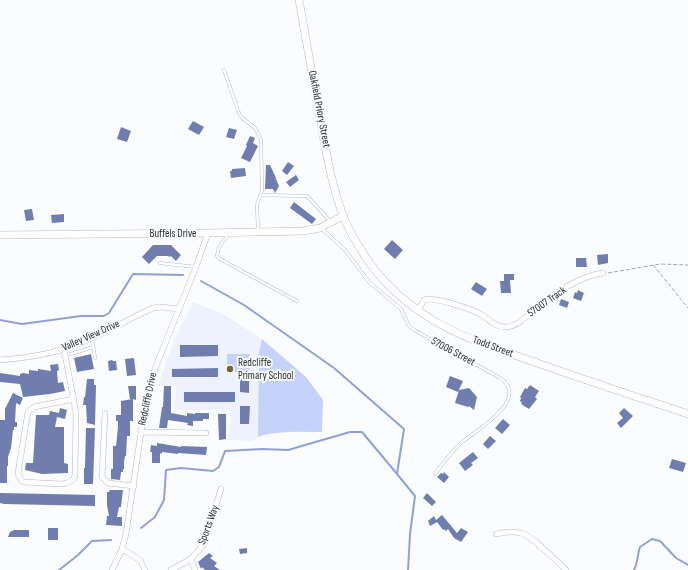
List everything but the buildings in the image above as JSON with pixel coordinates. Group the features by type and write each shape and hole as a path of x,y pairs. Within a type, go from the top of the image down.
{"street":[{"name":"Oakfield Priory Street","path":"299,0 331,176 343,216"},
{"name":"Buffels Drive","path":"0,235 303,231 320,228 343,216"},
{"name":"Todd Street","path":"343,216 353,236 376,271 404,300 434,321 478,342 688,414"},
{"name":"Redcliffe Drive","path":"112,570 122,549 126,534 141,432 149,390 156,366 196,267 208,233"},
{"name":"57007 Track","path":"419,311 424,300 431,298 478,313 498,326 510,326 516,324 547,299 572,284 590,276 604,273"},
{"name":"Valley View Drive","path":"0,360 33,356 64,349 92,338 153,308 161,307 179,309"},
{"path":"64,349 74,399 77,421 74,479 67,484 23,482 18,473 28,412 34,407 74,399"},
{"path":"105,414 102,478 108,483 134,486"},
{"path":"141,432 206,433"},
{"name":"Sports Way","path":"171,570 191,558 204,544 222,489"},
{"path":"496,534 504,532 522,533 536,543 566,570"},
{"path":"122,549 140,560 145,570"},
{"path":"191,558 195,570"}],"lane":[{"path":"224,70 241,117 255,128 261,139 261,195 257,205 258,232"},
{"path":"261,195 306,196 332,222"},
{"name":"57006 Street","path":"320,228 345,250 369,282 401,309 409,326 502,379 509,387 509,397 498,414 486,426 462,443 435,474"},
{"path":"230,233 219,247 217,256 297,301"},
{"path":"160,263 196,267"},
{"path":"92,338 95,358"},
{"path":"71,354 93,347"}],"path":[{"path":"604,273 660,264 688,265"},
{"path":"653,265 688,308"}],"shaded area":[{"name":"Redcliffe Primary School","path":"193,302 221,313 262,339 306,377 323,400 322,432 292,432 263,435 251,441 228,440 231,410 174,410 176,385 158,386 174,340"},
{"path":"262,339 306,377 323,400 322,432 281,432 258,437 259,353"},
{"path":"227,354 250,354 250,372 227,372"}],"waterway":[{"path":"0,320 22,324 81,316 104,316 109,313 133,274 183,275"},
{"path":"201,281 244,305 334,368 404,429 397,474 415,496 410,534 408,570"},
{"path":"141,528 155,517 164,500 166,470 181,468 213,471 219,467 225,451 262,449 288,450 350,432 362,432 397,474"},
{"path":"634,570 640,547 652,539 660,541 676,558 688,565"},
{"path":"59,570 78,555 92,541 111,540"}],"place":[{"name":"Redcliffe Primary School","path":"230,369"}]}
